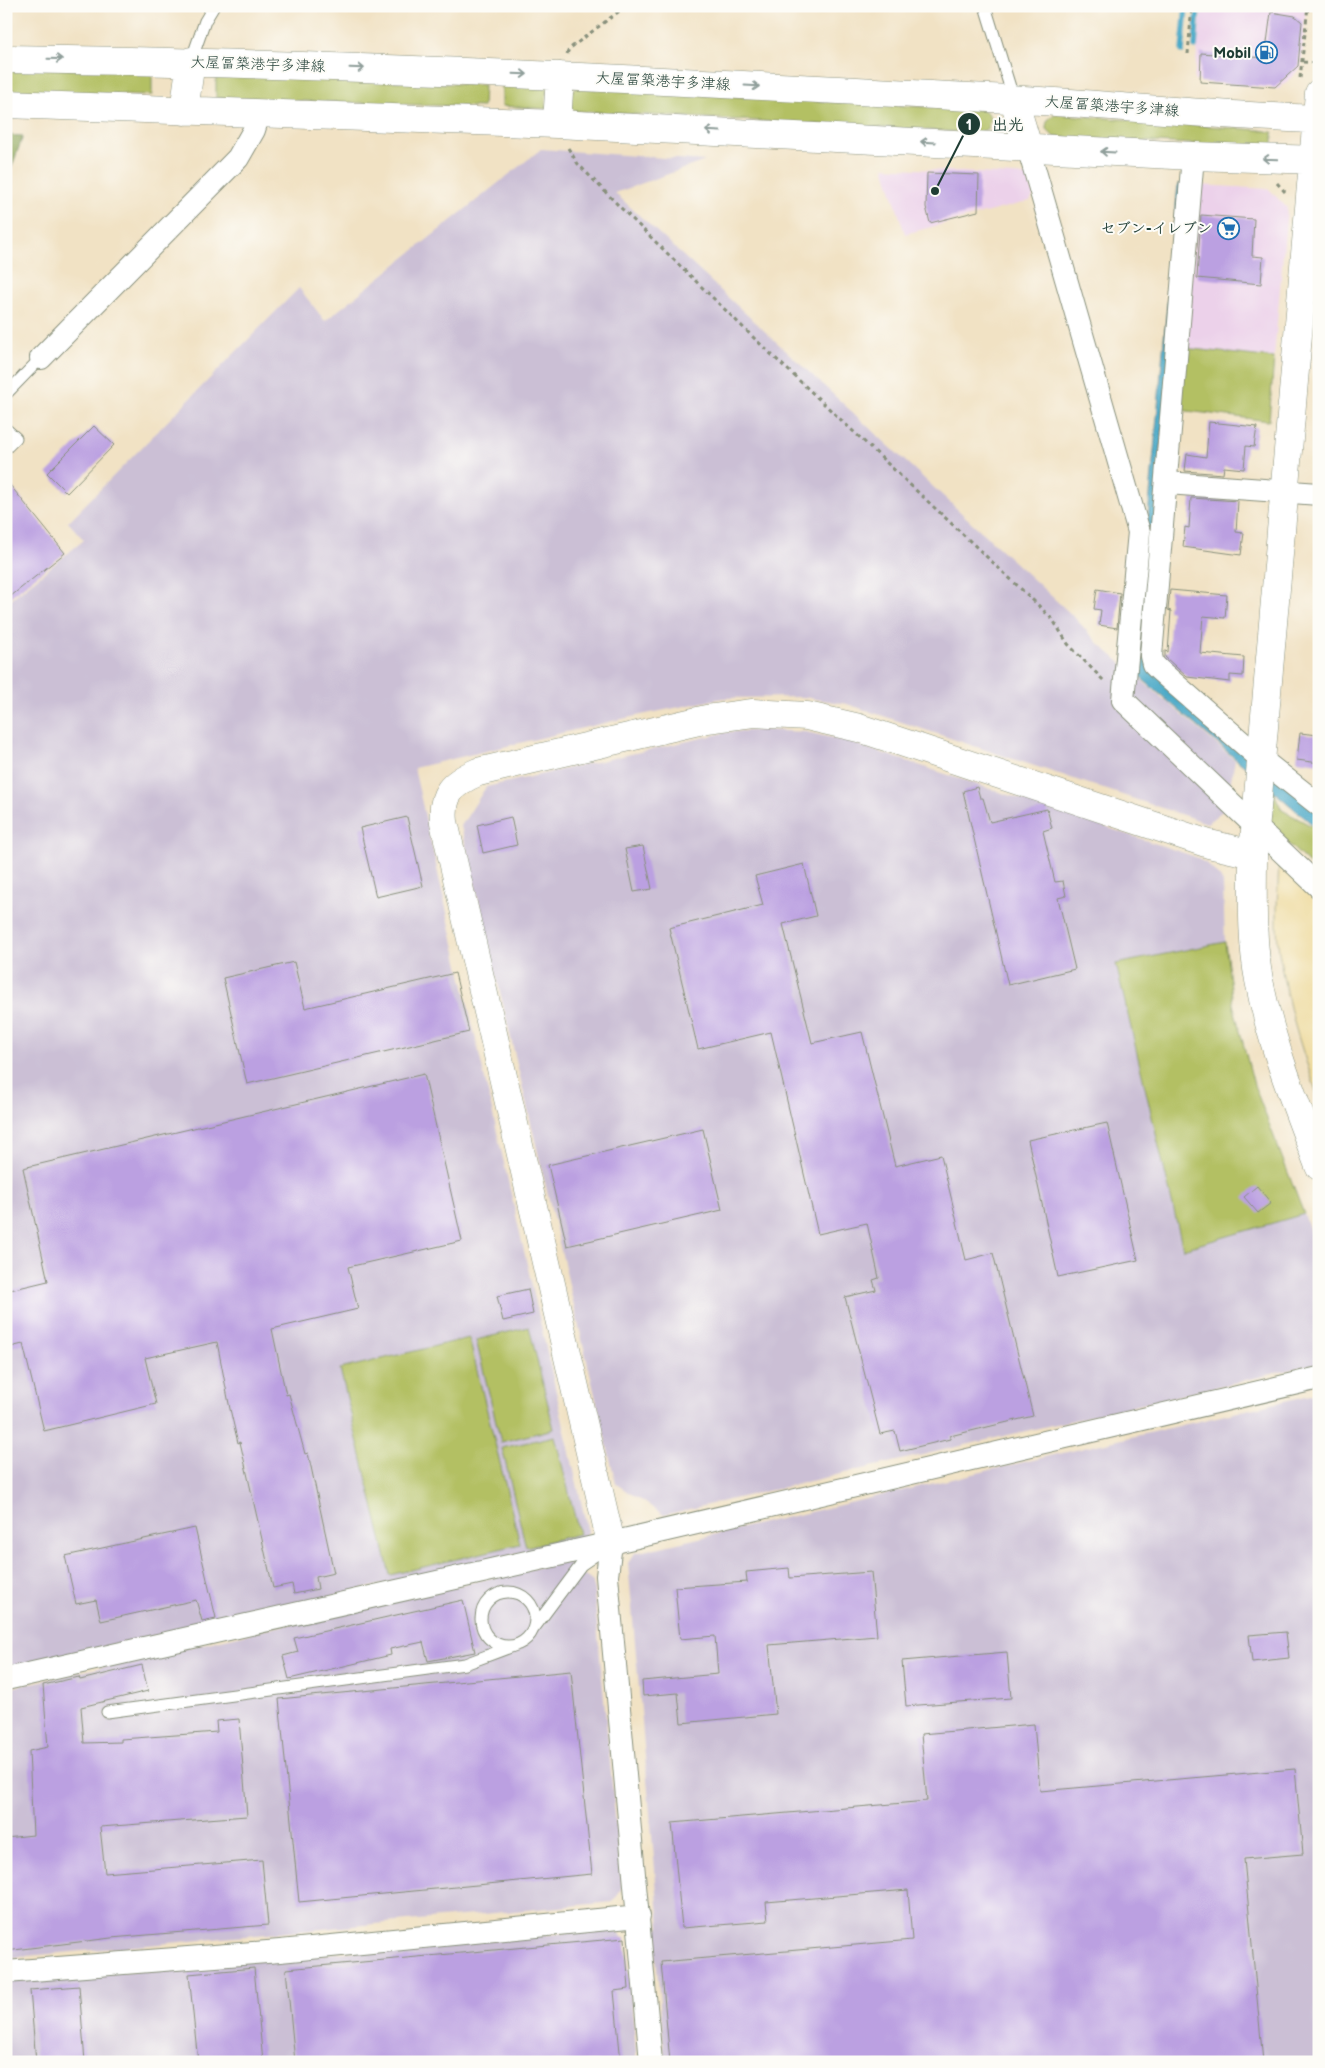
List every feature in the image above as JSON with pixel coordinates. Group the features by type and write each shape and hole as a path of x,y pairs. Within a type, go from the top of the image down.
{"main road":[{"name":"大屋冨築港宇多津線","path":"6,59 191,61 560,76 1014,100 1254,116 1318,112"},
{"path":"184,111 191,61"},
{"path":"557,124 560,76"},
{"path":"1014,100 1028,147"},
{"path":"6,104 557,124 1193,156 1310,178"},
{"path":"1318,112 1310,178 1285,492 1256,827 1252,854 1254,935 1259,978 1280,1061 1319,1166"},
{"path":"611,1543 444,822 442,808 445,797 455,785 478,772 707,719 753,713 808,716 859,728 1209,844 1252,854"}],"street":[{"path":"41,358 238,158 254,130 259,114"},
{"path":"1028,147 1139,532 1123,700 1319,887"},
{"path":"1193,156 1151,656 1153,664 1262,760 1319,805"},
{"path":"1167,483 1319,494"},
{"path":"6,1679 611,1543 1319,1378"},
{"path":"611,1543 607,1576 651,2062"},
{"path":"6,1972 280,1951 639,1916"}],"lane":[{"path":"191,61 205,22 214,6"},
{"path":"985,6 1014,100"},
{"path":"6,394 41,358"},
{"path":"6,429 16,438 6,448"},
{"path":"107,1712 465,1664 516,1645 529,1636 581,1565 611,1543"},
{"path":"516,1645 498,1644 484,1632 481,1615 490,1599 506,1592 523,1597 534,1612 533,1629"}],"path":[{"path":"560,76 569,49 626,6"},
{"path":"1188,54 1192,6"},
{"path":"1308,6 1303,62 1319,63"},
{"path":"557,124 564,143 578,164 623,210 755,339 1037,604 1053,620 1068,644 1123,700"},
{"path":"1275,181 1282,186 1310,178"}],"shaded area":[{"path":"1202,6 1306,6 1301,68 1279,89 1194,80"},
{"path":"541,149 705,161 615,193 1074,617 1099,644 1235,760 1225,809 1207,823 847,704 803,697 723,698 617,720 414,768 588,1532 583,1539 6,1670 6,603 84,540 68,522 299,288 325,321"},
{"path":"884,167 1028,176 1034,195 1030,201 905,234"},
{"path":"1199,185 1269,189 1287,208 1274,358 1184,348"},
{"path":"1319,377 1319,471 1311,463"},
{"path":"765,730 806,732 846,741 1193,856 1207,864 1219,876 1223,883 1225,942 1116,965 1183,1248 1304,1214 1319,1255 1319,1363 664,1515 616,1484 461,826 486,787 728,732"},
{"path":"1319,1393 1319,2062 665,2062 654,1932 660,1927 628,1563 635,1553"},
{"path":"566,1561 593,1582 622,1889 613,1902 6,1958 6,1689"},
{"path":"614,1929 626,1941 637,2062 6,2062 6,1982"}],"green space":[{"path":"6,67 152,71 152,95 6,91"},
{"path":"216,74 484,85 483,107 216,98"},
{"path":"502,86 547,87 546,109 502,106"},
{"path":"577,88 982,110 988,113 990,117 988,128 980,133 576,111 571,109 571,91"},
{"path":"1055,114 1273,132 1273,148 1054,137 1046,127 1049,119"},
{"path":"6,135 23,136 6,183"},
{"path":"1184,348 1274,358 1269,421 1179,410"},
{"path":"1273,791 1282,810 1319,830 1319,873 1279,835 1270,821"},
{"path":"1225,942 1233,1004 1254,1085 1304,1214 1183,1249 1116,964"},
{"path":"529,1327 554,1429 501,1442 476,1340"},
{"path":"469,1338 520,1544 390,1575 340,1369"},
{"path":"555,1436 579,1534 526,1547 502,1448"}],"sand":[{"path":"1279,861 1319,899 1319,1099 1295,1027 1282,971 1277,929"}],"water":[{"path":"1178,184 1184,185 1143,655 1319,813 1319,830 1134,672"}],"building":[{"path":"1271,12 1295,16 1302,22 1298,66 1275,87 1200,82 1201,53 1265,58"},
{"path":"927,173 979,175 978,211 930,223 926,207"},
{"path":"1201,215 1254,219 1252,256 1263,257 1261,284 1197,278"},
{"path":"1209,422 1257,427 1254,447 1246,446 1244,469 1224,467 1223,474 1185,471 1187,454 1206,457"},
{"path":"94,426 114,445 67,493 47,473"},
{"path":"6,480 65,553 6,600"},
{"path":"1191,498 1238,501 1236,532 1244,533 1241,555 1183,547 1185,527 1189,528"},
{"path":"1097,589 1120,593 1117,628 1099,625 1101,610 1094,609"},
{"path":"1170,590 1227,595 1225,618 1203,616 1200,653 1244,657 1243,676 1230,675 1230,682 1187,677 1165,657 1165,651 1168,652 1171,611 1168,610"},
{"path":"1300,733 1319,735 1319,763 1297,760"},
{"path":"977,787 980,798 983,798 990,822 1047,809 1052,828 1043,831 1055,882 1063,881 1066,896 1058,898 1075,969 1008,985 963,791"},
{"path":"407,817 423,886 376,897 360,828"},
{"path":"511,817 517,845 483,853 477,825"},
{"path":"643,846 652,889 634,892 625,849"},
{"path":"804,864 816,916 783,924 812,1043 862,1032 895,1166 941,1155 966,1260 993,1253 1033,1416 950,1436 950,1439 900,1451 895,1431 880,1434 845,1297 876,1290 873,1280 879,1278 867,1223 818,1234 771,1032 698,1049 669,928 763,905 755,876"},
{"path":"294,962 305,1008 455,973 469,1032 247,1084 223,978"},
{"path":"424,1074 462,1241 348,1267 358,1309 272,1329 286,1395 289,1394 305,1454 308,1453 334,1573 316,1577 318,1589 294,1594 292,1584 273,1588 240,1442 238,1443 230,1409 217,1342 145,1358 156,1404 44,1431 23,1344 6,1348 6,1291 48,1281 23,1168"},
{"path":"1107,1123 1138,1260 1058,1277 1028,1140"},
{"path":"703,1129 722,1210 567,1246 548,1165"},
{"path":"1257,1186 1271,1203 1258,1213 1244,1197"},
{"path":"528,1289 533,1314 503,1321 497,1296"},
{"path":"195,1528 216,1618 202,1621 196,1600 101,1621 96,1600 76,1604 65,1556"},
{"path":"789,1568 790,1578 871,1572 877,1636 769,1645 776,1714 681,1723 678,1693 643,1696 642,1681 718,1674 715,1636 680,1639 675,1587 747,1582 746,1572"},
{"path":"463,1600 475,1652 428,1661 423,1642 390,1649 391,1655 289,1679 283,1656 298,1652 294,1638"},
{"path":"1286,1632 1289,1658 1252,1662 1249,1635"},
{"path":"1007,1652 1011,1698 906,1706 902,1661"},
{"path":"142,1665 148,1691 81,1707 84,1743 121,1742 121,1739 217,1732 216,1721 239,1719 247,1816 100,1827 105,1873 262,1860 268,1925 111,1938 6,1951 6,1838 33,1835 29,1751 48,1747 43,1685 79,1677 80,1680"},
{"path":"571,1671 592,1874 299,1902 279,1699"},
{"path":"1034,1724 1040,1791 1295,1769 1303,1854 1244,1859 1263,2062 670,2062 661,1962 912,1940 908,1890 766,1902 768,1921 682,1928 672,1823 927,1801 921,1734"},
{"path":"625,1938 629,1989 614,1991 621,2062 363,2062 362,2059 336,2062 295,2062 286,1969"},
{"path":"254,1968 263,2062 198,2062 189,1974"},
{"path":"79,1986 85,2062 36,2062 30,1990"}],"waterway":[{"path":"1182,51 1186,6"},
{"path":"1195,47 1198,6"}],"place":[{"name":"Mobil","path":"1267,53"},
{"name":"出光","path":"935,191"},
{"name":"セブン-イレブン","path":"1228,228"}]}
